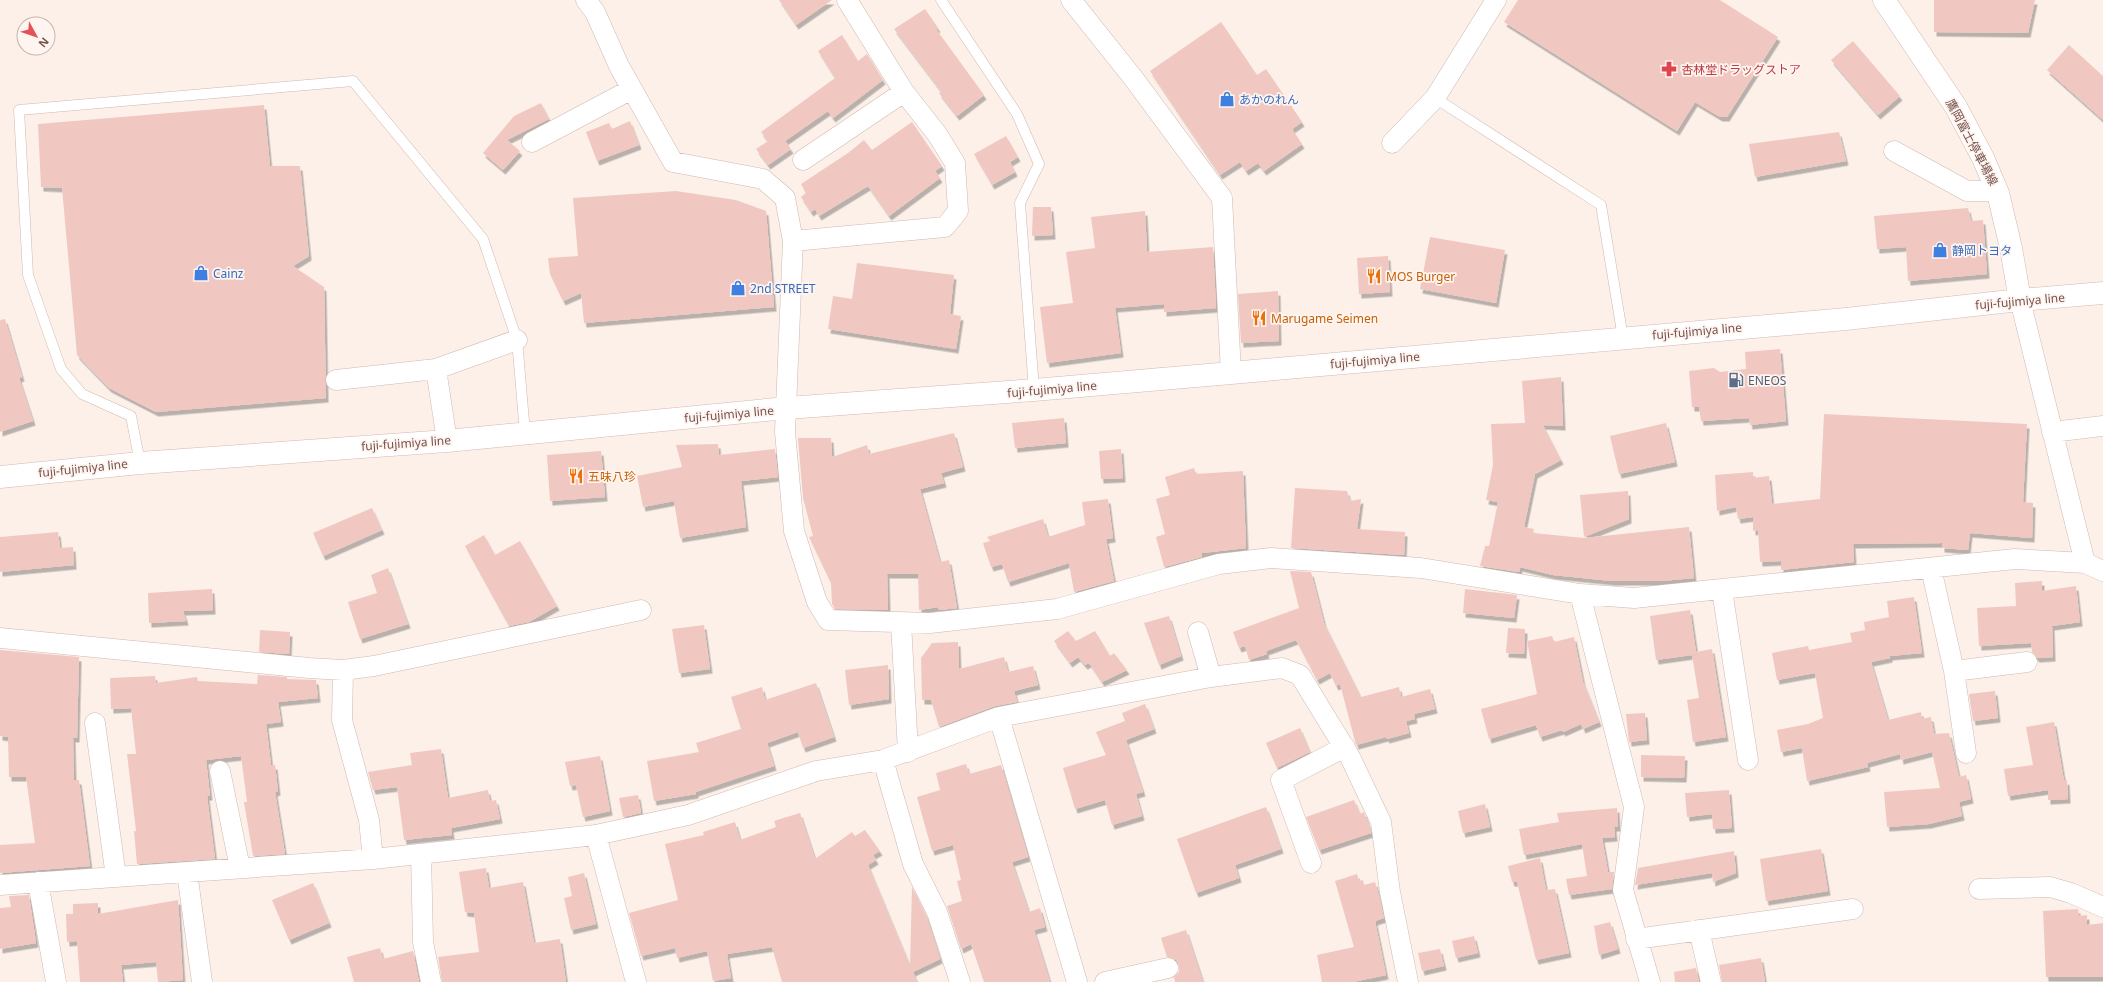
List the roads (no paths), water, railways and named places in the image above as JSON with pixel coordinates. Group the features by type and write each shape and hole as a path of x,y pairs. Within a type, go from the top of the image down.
{"main road":[{"name":"鷹岡富士停車場線","path":"1884,0 1956,107 1983,158 1997,191 2011,248 2020,300"},
{"name":"fuji-fujimiya line","path":"0,477 140,463 447,441 786,408 1034,390 1231,373 1846,319 2020,300 2103,293"}],"street":[{"path":"586,0 595,12 619,66 672,162 763,179 785,198 793,241 785,432 794,531 817,602 828,620 930,623 1057,609 1219,564 1271,558 1421,568 1580,594 1634,598 2015,559 2085,563 2103,571"},
{"path":"793,241 945,226 958,211 956,163 937,134 904,92 847,0"},
{"path":"1071,0 1134,79 1222,198 1231,373"},
{"path":"1392,144 1435,98 1496,0"},
{"path":"532,142 632,89"},
{"path":"803,160 904,92"},
{"path":"1894,151 1967,191 1997,191"},
{"path":"2020,300 2085,563"},
{"path":"336,380 436,369 517,340"},
{"path":"436,369 447,441"},
{"path":"2052,432 2103,426"},
{"path":"1931,568 1954,671 1966,753"},
{"path":"1722,590 1748,760"},
{"path":"1580,594 1634,807 1623,890 1636,939 1650,982"},
{"path":"0,638 343,670 374,666 641,610"},
{"path":"901,622 908,752"},
{"path":"1198,632 1212,677"},
{"path":"1954,671 2027,662"},
{"path":"0,885 373,859 596,835 688,815 816,771 883,760 999,717 1212,677 1282,668 1300,675 1345,747 1381,822 1390,892 1408,982"},
{"path":"343,670 342,720 369,820 373,859"},
{"path":"999,717 1077,982"},
{"path":"95,723 116,877"},
{"path":"1311,863 1282,780 1345,747"},
{"path":"883,760 913,864 937,912 960,982"},
{"path":"220,771 240,868"},
{"path":"596,835 636,982"},
{"path":"421,854 422,942 430,982"},
{"path":"187,872 202,982"},
{"path":"38,882 56,982"},
{"path":"1979,889 2050,887 2071,893 2103,906"},
{"path":"1636,939 1853,909"},
{"path":"1699,930 1711,982"},
{"path":"1105,982 1168,968"}],"lane":[{"path":"941,0 1017,114 1040,164 1020,203 1034,390"},
{"path":"140,463 131,416 82,394 60,369 28,275 19,110 353,81 483,239 517,340 525,433"},
{"path":"1435,98 1601,205 1623,338"}],"place":[{"name":"杏林堂ドラッグストア","path":"1669,69"},
{"name":"あかのれん","path":"1227,99"},
{"name":"静岡トヨタ","path":"1940,250"},
{"name":"Cainz","path":"201,273"},
{"name":"MOS Burger","path":"1374,276"},
{"name":"2nd STREET","path":"738,288"},
{"name":"Marugame Seimen","path":"1259,318"},
{"name":"ENEOS","path":"1736,380"},
{"name":"五味八珍","path":"576,476"}]}
